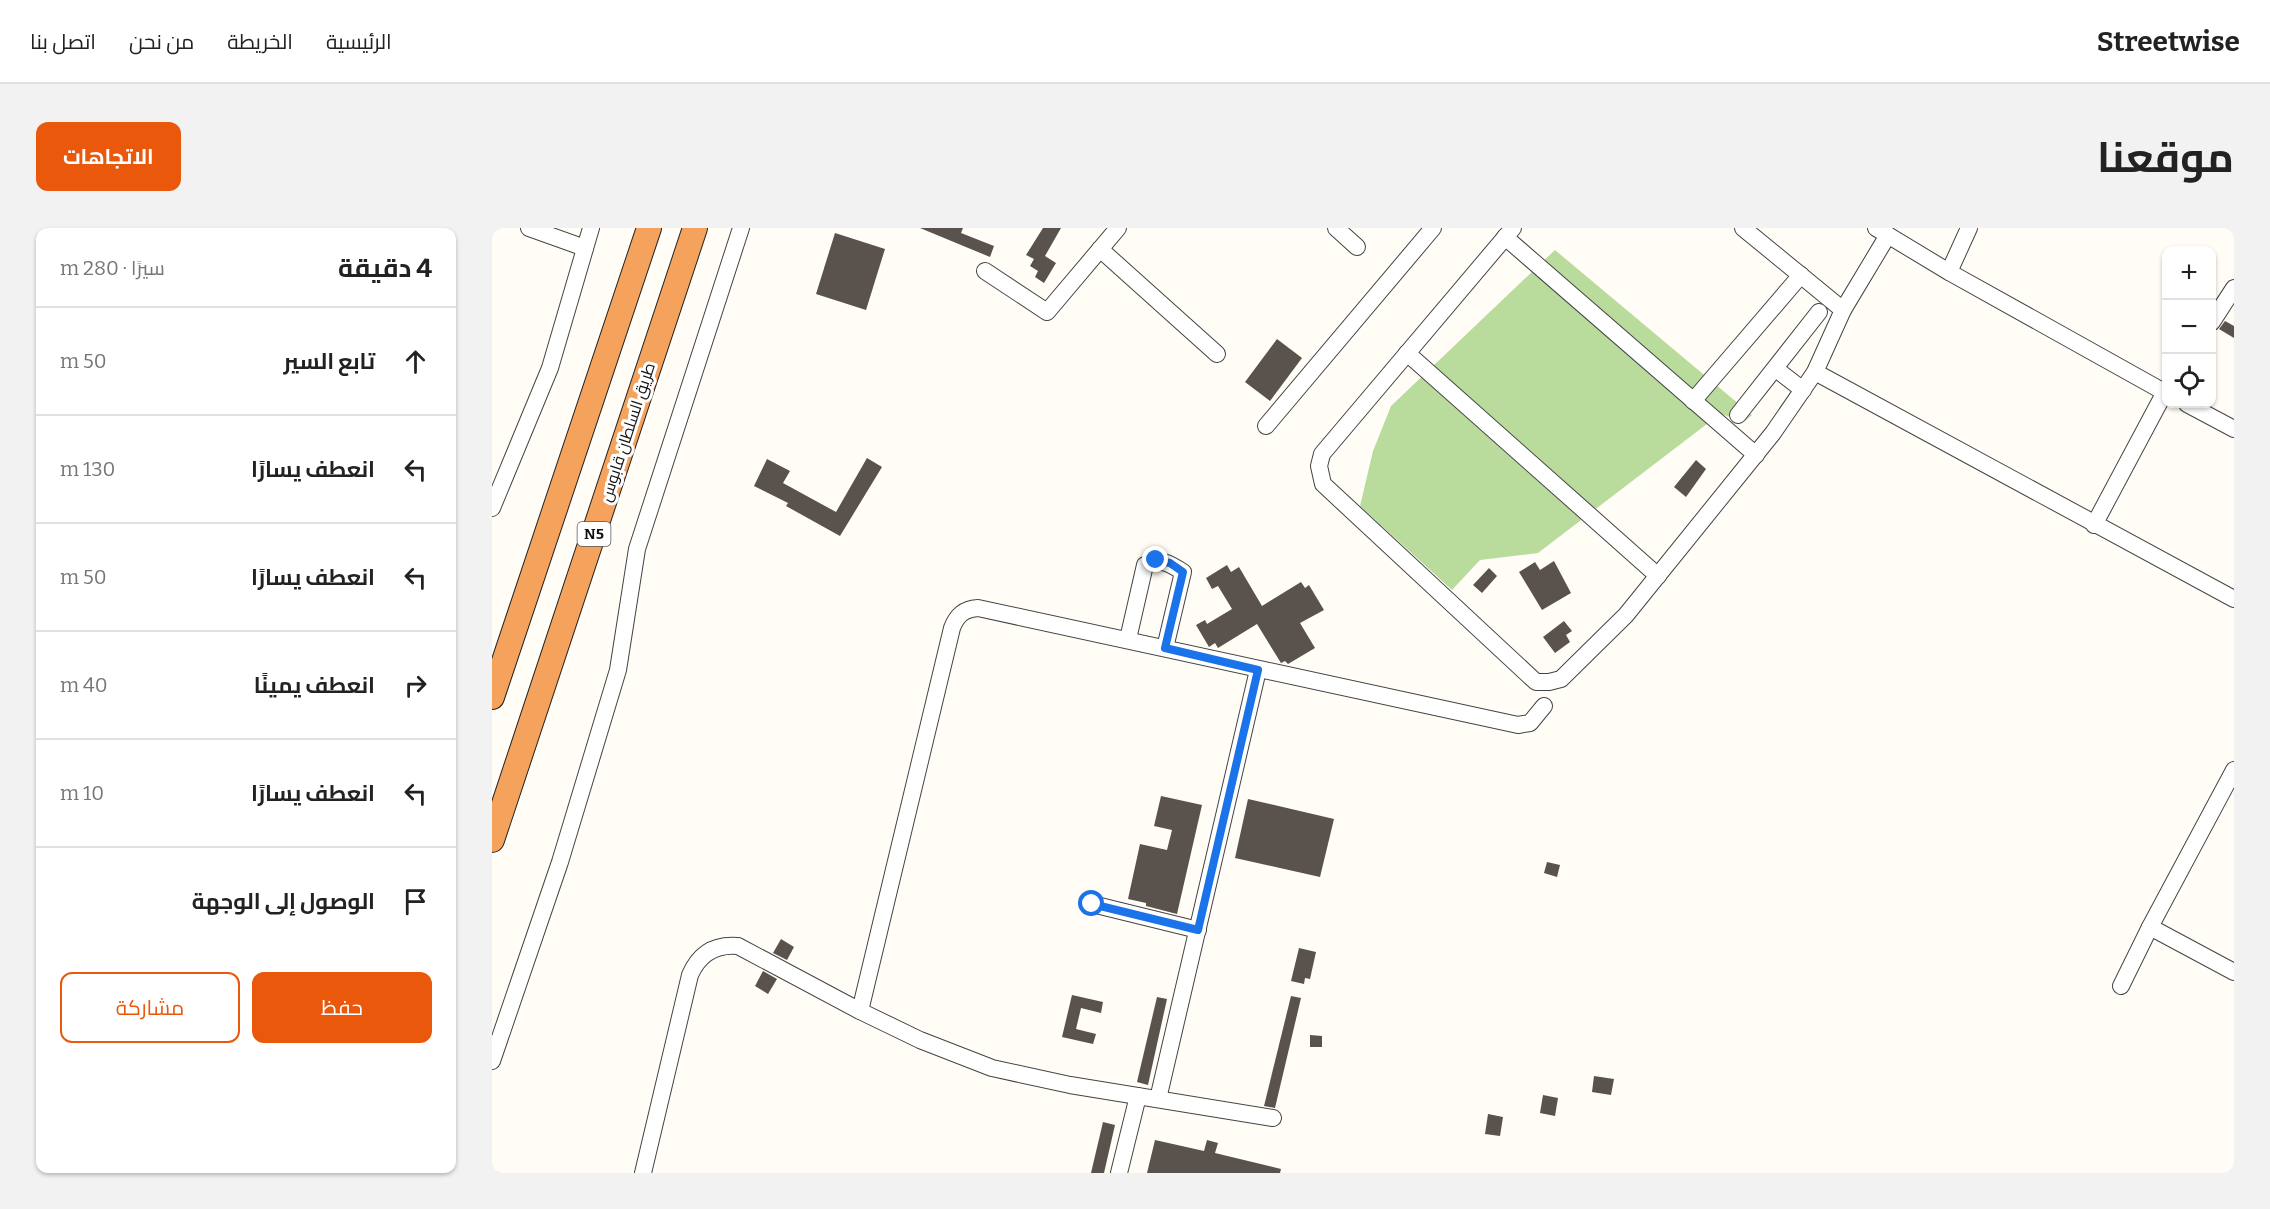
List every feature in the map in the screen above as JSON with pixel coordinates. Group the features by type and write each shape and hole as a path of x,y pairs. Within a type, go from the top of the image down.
{"highway":[{"path":"492,697 649,228"},
{"name":"طريق السلطان قابوس","path":"492,840 695,228"},
{"path":"492,674 527,570 554,512"}],"street":[{"path":"529,228 585,248"},
{"path":"492,508 550,368 591,228"},
{"path":"492,1061 560,862 618,670 637,549 741,228"},
{"path":"985,271 1047,312 1118,228"},
{"path":"1336,228 1357,247"},
{"path":"1266,426 1433,228"},
{"path":"1743,228 1843,310"},
{"path":"1949,272 1969,228"},
{"path":"1756,455 1692,401 1509,233 1322,454 1319,466 1323,484 1523,672 1536,682 1549,682 1561,679 1626,615 1756,455 1815,372 1882,232 1949,272 2162,389"},
{"path":"1100,249 1217,354"},
{"path":"1692,401 1801,275"},
{"path":"2216,315 2234,288"},
{"path":"1738,415 1819,312"},
{"path":"1407,353 1658,576"},
{"path":"1776,369 1803,390"},
{"path":"1815,372 2234,600"},
{"path":"2094,525 2162,398"},
{"path":"2195,408 2234,429"},
{"path":"1128,639 1145,565 1156,560 1170,563 1183,572 1165,648"},
{"path":"860,1011 950,636 958,617 965,610 978,609 1128,639 1258,670 1518,725 1530,723 1544,706"},
{"path":"1158,1099 1258,670"},
{"path":"2121,986 2234,770"},
{"path":"1092,904 1198,930"},
{"path":"2150,927 2234,972"},
{"path":"643,1173 687,986 694,966 700,957 718,947 727,945 738,946 920,1040 992,1068 1070,1085 1273,1118"},
{"path":"1119,1173 1138,1096"}],"green space":[{"path":"1555,250 1752,415 1745,421 1720,414 1538,553 1480,560 1452,590 1360,506 1373,451 1391,406"}],"building":[{"path":"920,228 963,228 961,233 994,246 990,257"},
{"path":"1043,228 1061,228 1045,256 1056,263 1044,283 1035,277 1038,271 1030,266 1034,259 1026,255"},
{"path":"835,233 885,249 866,310 816,294"},
{"path":"2225,321 2234,326 2234,338 2219,329"},
{"path":"1277,339 1302,358 1270,401 1245,382"},
{"path":"867,458 882,467 840,536 786,506 788,503 754,486 767,459 790,471 783,483 836,512"},
{"path":"1696,460 1706,469 1686,497 1674,487"},
{"path":"1554,561 1571,593 1542,610 1519,572 1535,562 1540,570"},
{"path":"1227,565 1231,572 1239,567 1262,606 1301,582 1305,588 1309,585 1324,610 1300,623 1315,648 1288,664 1285,661 1281,663 1257,624 1218,648 1215,643 1209,647 1196,625 1205,620 1207,624 1232,609 1218,586 1212,589 1206,578"},
{"path":"1489,568 1497,576 1482,593 1473,585"},
{"path":"1564,621 1572,631 1566,635 1570,642 1555,653 1543,637"},
{"path":"1161,796 1202,805 1177,914 1128,899 1140,844 1167,850 1172,830 1154,826"},
{"path":"1248,799 1334,819 1320,877 1235,858"},
{"path":"1547,862 1560,865 1557,877 1544,873"},
{"path":"781,939 794,947 787,960 773,953"},
{"path":"1299,948 1316,952 1310,979 1305,978 1304,984 1291,981"},
{"path":"763,971 777,979 768,994 755,986"},
{"path":"1072,995 1103,1002 1101,1013 1081,1008 1076,1029 1096,1034 1093,1044 1062,1037"},
{"path":"1291,996 1301,998 1275,1108 1264,1106"},
{"path":"1157,997 1167,999 1148,1085 1137,1082"},
{"path":"1310,1035 1322,1036 1322,1047 1310,1047"},
{"path":"1594,1076 1614,1079 1611,1095 1592,1092"},
{"path":"1543,1095 1558,1098 1555,1116 1540,1113"},
{"path":"1488,1114 1503,1117 1500,1136 1485,1134"},
{"path":"1103,1122 1115,1125 1104,1173 1091,1173"},
{"path":"1155,1140 1204,1151 1207,1140 1218,1143 1215,1153 1281,1169 1280,1173 1147,1173"}],"route":[{"path":"1092,904 1198,930 1258,670 1165,648 1183,572 1170,563 1156,560"}]}
